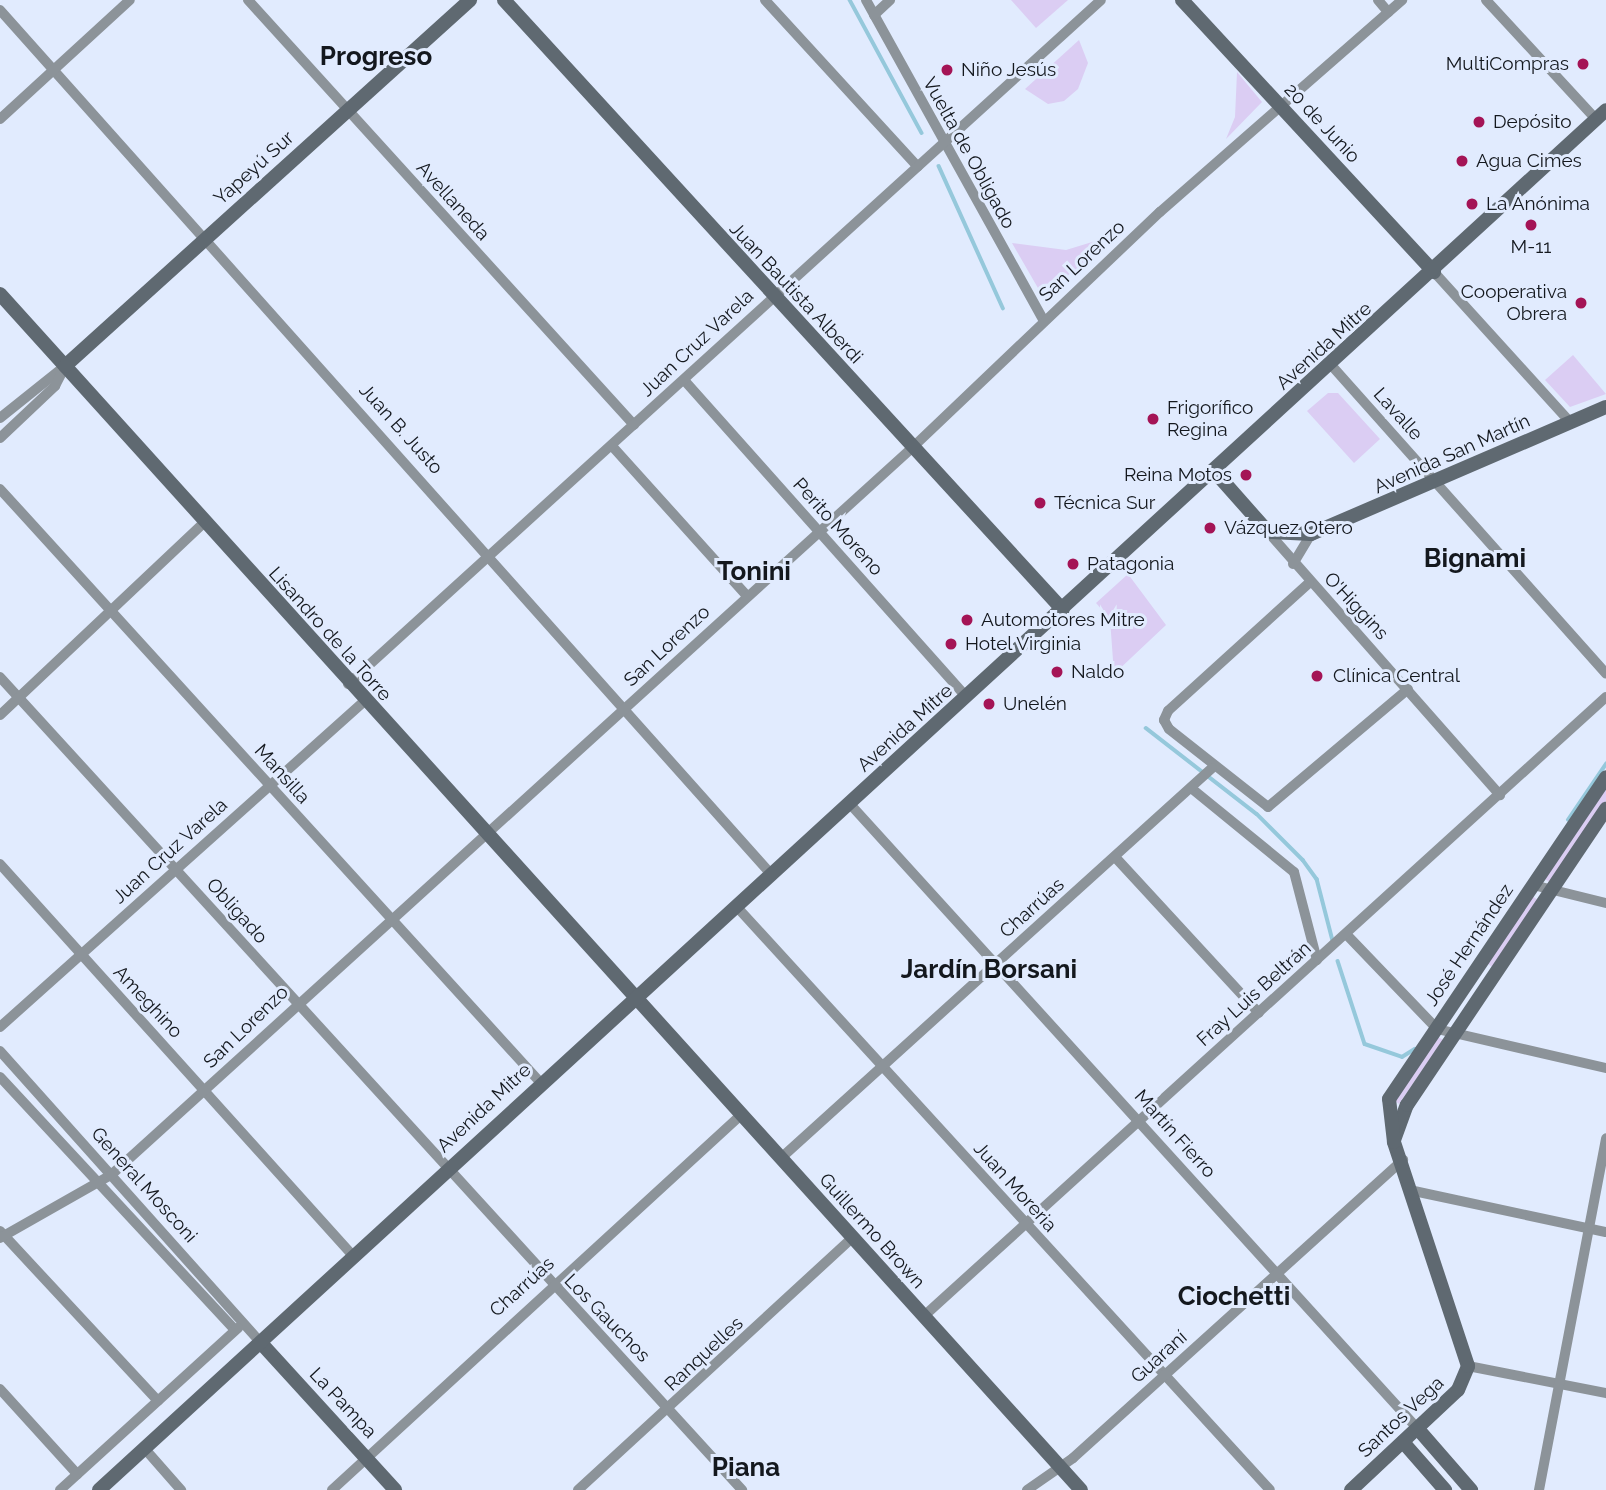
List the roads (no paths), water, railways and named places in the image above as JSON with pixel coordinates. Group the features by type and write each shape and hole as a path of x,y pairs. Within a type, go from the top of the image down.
{"street":[{"path":"0,119 130,0"},
{"name":"Avellaneda","path":"248,0 634,425"},
{"name":"Yapeyú Sur","path":"0,418 65,366 470,0"},
{"name":"Juan Bautista Alberdi","path":"503,0 1063,610"},
{"path":"765,0 918,167"},
{"name":"Vuelta de Obligado","path":"866,0 1044,321"},
{"path":"874,15 890,0"},
{"name":"Juan Cruz Varela","path":"348,684 1101,0"},
{"name":"20 de Junio","path":"1182,0 1434,272"},
{"path":"1378,0 1388,12"},
{"name":"San Lorenzo","path":"2,1235 111,1175 296,1003 391,922 817,531 913,447 1044,321 1279,106 1402,0"},
{"path":"1486,0 1603,117"},
{"name":"Juan B. Justo","path":"0,10 622,711 771,874"},
{"name":"Avenida Mitre","path":"99,1490 355,1258 540,1082 850,804 1603,117"},
{"path":"1434,272 1571,423"},
{"name":"Lisandro de la Torre","path":"0,294 348,684 637,996"},
{"name":"Yapeyú Sur","path":"0,438 55,386 65,366"},
{"name":"Lavalle","path":"1332,366 1606,674"},
{"name":"Perito Moreno","path":"684,380 966,698"},
{"name":"Avenida San Martín","path":"1268,532 1311,534 1437,484 1606,407"},
{"path":"611,446 747,596"},
{"name":"O'Higgins","path":"1215,472 1309,583 1408,689 1500,794"},
{"name":"Mansilla","path":"0,489 391,922 540,1082"},
{"path":"0,715 204,523"},
{"path":"1293,564 1311,534"},
{"path":"1309,583 1164,720 1212,768 1268,807 1408,689"},
{"name":"Obligado","path":"0,677 447,1169"},
{"name":"Fray Luis Beltrán","path":"924,1316 1027,1226 1606,697"},
{"name":"Juan Cruz Varela","path":"0,1027 364,701"},
{"name":"Charrúas","path":"780,1158 1212,768"},
{"name":"José Hernández","path":"1468,1366 1414,1191 1394,1142 1392,1092 1606,777"},
{"path":"1195,784 1294,872 1317,960"},
{"name":"Martín Fierro","path":"850,804 1471,1490"},
{"name":"José Hernández","path":"1394,1142 1407,1105 1606,809"},
{"path":"1115,857 1259,1013"},
{"name":"Ameghino","path":"0,864 355,1258"},
{"path":"1533,884 1606,903"},
{"name":"Juan Moreria","path":"736,906 1270,1490"},
{"path":"1346,934 1437,1029 1453,1037 1606,1068"},
{"path":"1478,966 1495,977"},
{"name":"Guillermo Brown","path":"637,996 851,1239 1081,1490"},
{"name":"General Mosconi","path":"0,1051 261,1343"},
{"name":"General Mosconi","path":"0,1077 235,1331"},
{"name":"Charrúas","path":"332,1490 364,1455 741,1115"},
{"path":"1539,1490 1606,1138"},
{"name":"Guaraní","path":"1027,1490 1165,1375 1403,1160"},
{"name":"Los Gauchos","path":"447,1169 550,1285 670,1410 742,1490"},
{"path":"1414,1191 1606,1232"},
{"path":"2,1235 158,1401"},
{"name":"Ranquelles","path":"578,1490 670,1410 851,1239"},
{"path":"60,1490 245,1323"},
{"name":"La Pampa","path":"261,1343 395,1490"},
{"path":"1468,1366 1606,1394"},
{"name":"Santos Vega","path":"1351,1490 1466,1381 1468,1366"},
{"path":"0,1390 77,1474"},
{"path":"1403,1442 1445,1490"},
{"path":"145,1449 181,1490"}],"waterway":[{"path":"850,0 922,133"},
{"path":"939,166 1003,308"},
{"path":"1146,728 1257,814 1303,860 1317,879 1333,941"},
{"path":"1568,820 1606,764"},
{"path":"1338,961 1365,1044 1402,1057 1415,1049"}],"place":[{"name":"MultiCompras","path":"1583,64"},
{"name":"Niño Jesús","path":"947,70"},
{"name":"Depósito","path":"1479,122"},
{"name":"Agua Cimes","path":"1462,161"},
{"name":"La Anónima","path":"1472,204"},
{"name":"M-11","path":"1531,225"},
{"name":"Cooperativa Obrera","path":"1581,303"},
{"name":"Frigorífico Regina","path":"1153,419"},
{"name":"Reina Motos","path":"1246,475"},
{"name":"Técnica Sur","path":"1040,503"},
{"name":"Vázquez Otero","path":"1210,528"},
{"name":"Patagonia","path":"1073,564"},
{"name":"Automotores Mitre","path":"967,620"},
{"name":"Hotel Virginia","path":"951,644"},
{"name":"Naldo","path":"1057,672"},
{"name":"Clínica Central","path":"1317,676"},
{"name":"Unelén","path":"989,704"}],"district":[{"name":"Progreso","path":"376,57"},
{"name":"Bignami","path":"1475,559"},
{"name":"Tonini","path":"754,572"},
{"name":"Jardín Borsani","path":"989,970"},
{"name":"Ciochetti","path":"1234,1297"},
{"name":"Piana","path":"746,1468"}]}
